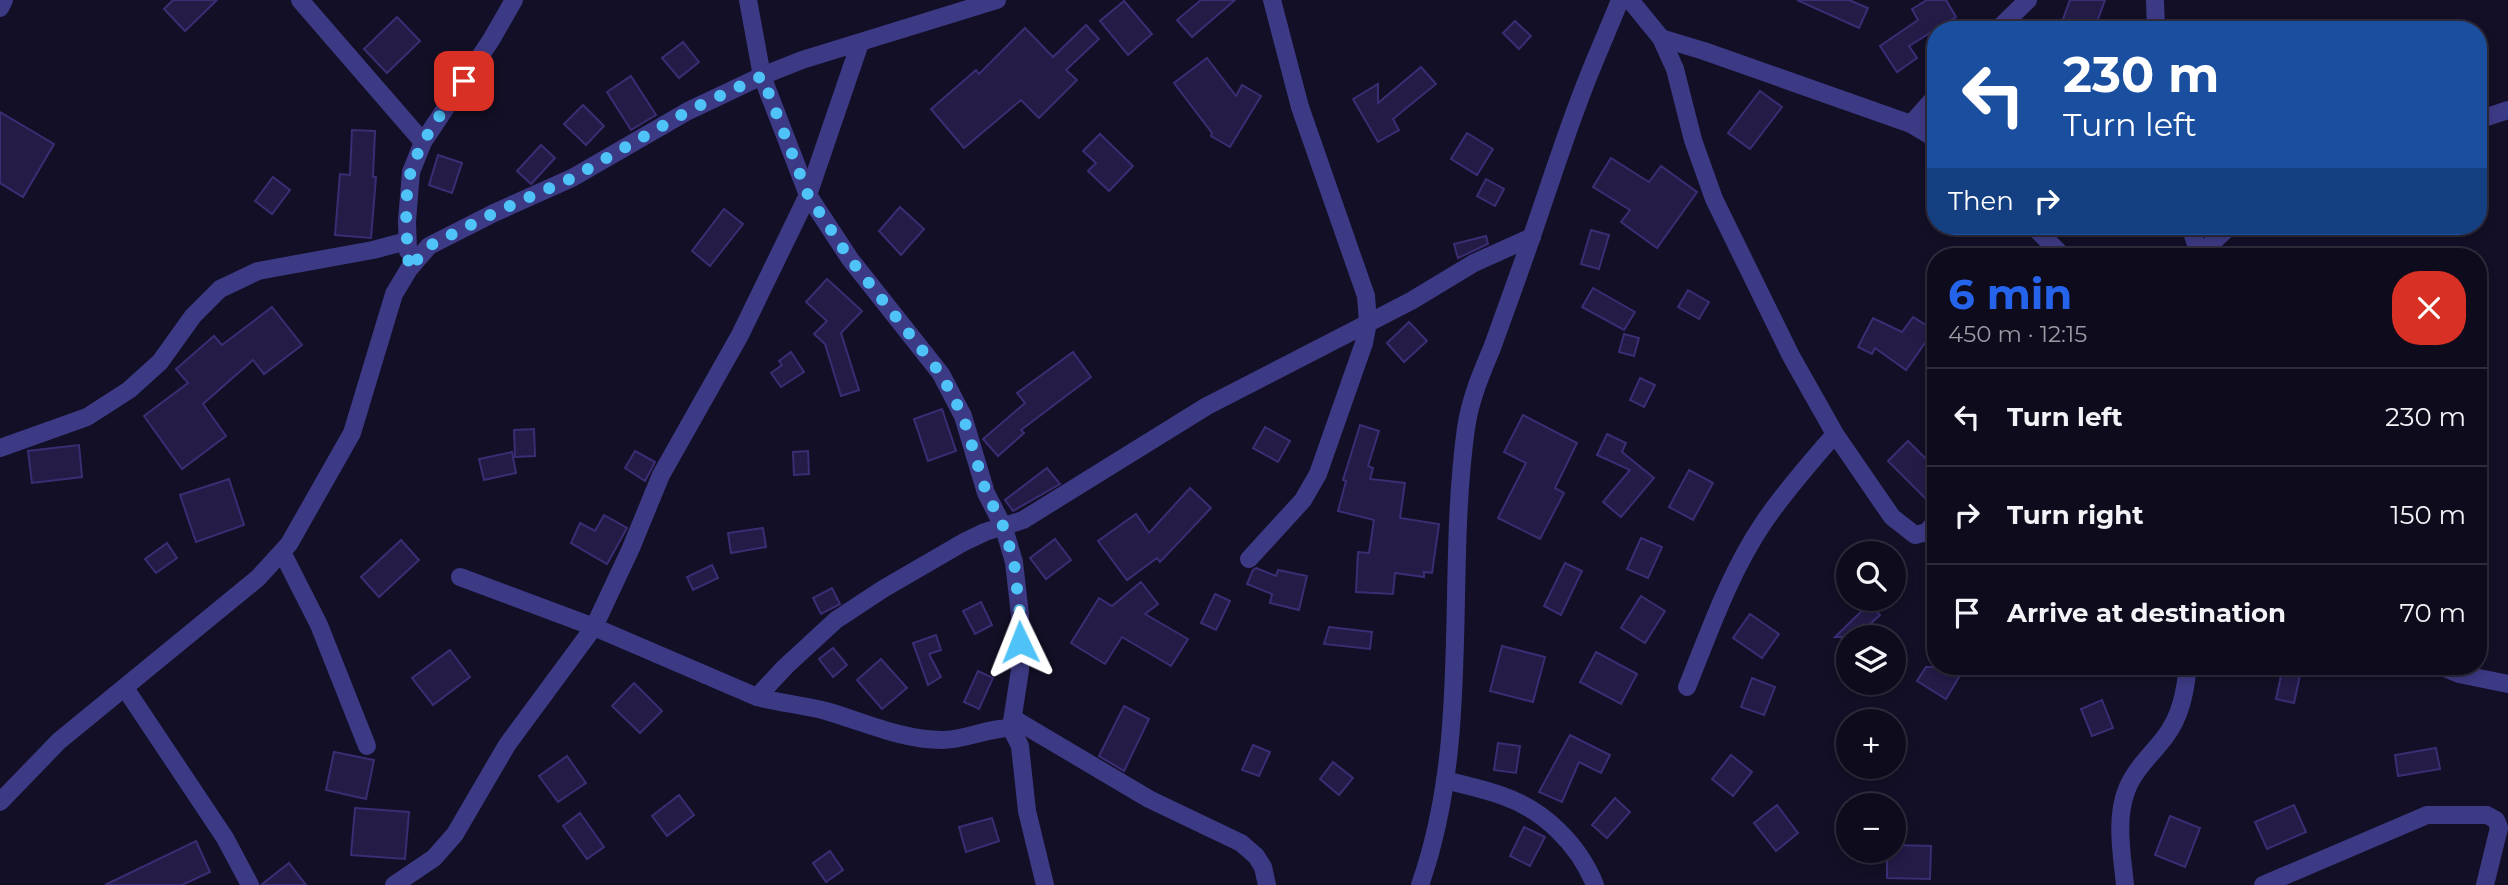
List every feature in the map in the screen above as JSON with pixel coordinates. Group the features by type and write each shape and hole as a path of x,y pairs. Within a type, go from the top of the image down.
{"street":[{"path":"0,8 4,0"},
{"path":"300,0 423,142"},
{"path":"409,269 407,221 411,172 423,142 491,40 514,0"},
{"path":"748,0 762,76 808,195 850,259 941,374 963,416 986,492 1004,528 1014,562 1020,615 1020,670 1013,724 1020,746 1027,811 1045,885"},
{"path":"0,802 59,741 258,578 282,552 352,433 394,294 409,269 429,246 572,178 688,111 762,76 802,60 997,0"},
{"path":"1249,559 1303,500 1318,474 1348,394 1368,322 1366,296 1300,107 1272,0"},
{"path":"1420,885 1445,780 1455,696 1461,465 1466,425 1474,394 1580,97 1620,0"},
{"path":"1630,0 1661,38 1675,69 1693,140 1714,200 1791,356 1835,434 1898,522 1915,535 1927,532"},
{"path":"2006,21 2028,0"},
{"path":"2155,0 2156,21"},
{"path":"1661,38 1911,124 1927,134"},
{"path":"394,885 434,858 455,834 507,745 594,627 661,475 740,335 808,195 860,43"},
{"path":"1911,124 1927,106"},
{"path":"2487,117 2508,110"},
{"path":"2042,235 2055,248"},
{"path":"2207,248 2221,235"},
{"path":"757,697 810,644 858,604 964,542 1023,520 1207,406 1411,301 1474,263 1532,237"},
{"path":"0,448 87,417 129,390 160,362 193,316 220,289 258,271 373,250 407,241"},
{"path":"1687,687 1726,590 1743,556 1787,491 1835,434"},
{"path":"282,552 320,625 368,746"},
{"path":"460,577 594,627 757,697 824,711 920,739 945,740 1013,724 1149,799 1241,843 1256,856 1263,867 1268,885"},
{"path":"2125,885 2120,832 2126,792 2134,774 2167,734 2178,715 2188,675"},
{"path":"2464,675 2508,684"},
{"path":"125,688 225,838 250,885"},
{"path":"1445,780 1504,796 1547,821 1569,842 1584,862 1595,885"},
{"path":"2263,885 2412,819 2441,813 2487,815 2496,820 2499,828 2485,885"}],"building":[{"path":"173,0 217,0 185,31 164,9"},
{"path":"1201,0 1235,0 1192,37 1177,20"},
{"path":"1797,0 1849,0 1868,8 1859,28"},
{"path":"1927,0 1946,0 1956,17 1950,21 1927,21 1927,35 1909,46 1917,58 1897,72 1880,46 1918,20 1912,9"},
{"path":"2070,0 2105,0 2097,21 2062,21"},
{"path":"1124,1 1152,34 1128,55 1100,21"},
{"path":"397,17 420,41 387,73 364,49"},
{"path":"1515,21 1531,36 1519,49 1503,33"},
{"path":"1086,25 1099,39 1066,70 1077,80 1039,118 1021,100 964,148 931,109 976,70 979,74 1025,28 1053,57"},
{"path":"683,42 699,62 679,78 662,58"},
{"path":"1207,58 1236,96 1242,85 1261,96 1230,147 1211,136 1212,133 1174,83"},
{"path":"1421,67 1436,84 1393,119 1399,130 1378,142 1353,99 1378,84 1378,103"},
{"path":"631,76 656,115 631,130 607,92"},
{"path":"1760,91 1782,107 1750,149 1728,133"},
{"path":"583,105 604,126 586,145 564,124"},
{"path":"0,112 54,144 23,197 0,183"},
{"path":"352,130 375,131 373,177 376,177 371,238 335,235 340,174 350,175"},
{"path":"1467,133 1493,149 1477,175 1451,159"},
{"path":"1100,134 1133,166 1109,191 1088,171 1096,163 1083,151"},
{"path":"541,145 555,158 531,184 517,171"},
{"path":"438,155 462,163 452,193 429,185"},
{"path":"1611,158 1649,182 1661,166 1697,192 1657,248 1621,222 1630,210 1593,187"},
{"path":"273,177 290,190 272,214 255,201"},
{"path":"1486,179 1504,189 1495,206 1477,196"},
{"path":"900,207 924,229 901,255 879,231"},
{"path":"724,209 743,224 710,266 692,251"},
{"path":"1591,230 1609,235 1599,269 1581,264"},
{"path":"1486,236 1488,244 1458,258 1454,244"},
{"path":"827,279 862,311 841,333 859,390 841,396 825,344 814,334 827,321 806,302"},
{"path":"1593,288 1635,312 1624,330 1582,307"},
{"path":"1688,290 1709,302 1699,319 1678,307"},
{"path":"272,307 302,345 264,374 253,360 203,404 226,436 182,469 144,416 188,383 176,369 214,336 222,345"},
{"path":"1913,317 1927,326 1927,340 1906,370 1875,348 1872,354 1858,347 1873,318 1902,332"},
{"path":"1409,322 1427,341 1404,362 1387,343"},
{"path":"1624,334 1639,338 1634,356 1619,352"},
{"path":"791,352 804,372 781,387 771,373 782,365 779,361"},
{"path":"1073,352 1091,377 1021,430 1024,433 998,456 983,439 1025,403 1017,393"},
{"path":"1640,378 1655,385 1644,407 1630,400"},
{"path":"942,409 956,451 928,461 914,419"},
{"path":"1523,415 1577,443 1555,488 1564,493 1540,539 1498,518 1526,463 1504,452"},
{"path":"1360,425 1379,431 1368,466 1373,468 1370,479 1405,483 1400,518 1439,524 1432,573 1424,572 1424,577 1395,573 1393,594 1356,592 1358,552 1369,553 1374,520 1338,511 1346,481 1343,480"},
{"path":"1265,427 1290,441 1278,462 1253,448"},
{"path":"534,429 535,456 515,457 514,430"},
{"path":"1607,434 1626,443 1622,452 1654,478 1621,517 1603,502 1630,470 1597,455"},
{"path":"1908,441 1927,460 1927,500 1888,461"},
{"path":"79,445 82,477 32,483 28,451"},
{"path":"635,451 655,462 645,481 625,468"},
{"path":"808,451 809,474 794,475 793,452"},
{"path":"512,452 516,473 484,480 479,459"},
{"path":"1047,468 1060,484 1013,511 1005,500"},
{"path":"1689,470 1713,483 1693,520 1669,507"},
{"path":"229,479 244,525 196,542 180,495"},
{"path":"1190,488 1211,508 1160,562 1157,558 1127,580 1098,541 1136,514 1149,533"},
{"path":"604,515 627,528 607,564 571,543 580,523 595,531"},
{"path":"763,528 766,547 731,553 728,533"},
{"path":"1641,538 1662,547 1648,578 1627,569"},
{"path":"1055,539 1071,560 1046,579 1030,558"},
{"path":"401,540 419,560 379,597 361,577"},
{"path":"167,543 177,558 156,573 145,559"},
{"path":"1565,563 1582,571 1561,615 1544,606"},
{"path":"712,565 718,578 693,590 687,577"},
{"path":"1256,568 1276,576 1278,570 1307,576 1299,610 1270,603 1272,594 1247,584"},
{"path":"1141,582 1158,604 1145,614 1188,639 1171,666 1122,637 1105,664 1071,643 1099,598 1112,606"},
{"path":"832,588 840,604 821,614 813,598"},
{"path":"1215,594 1230,601 1216,630 1201,623"},
{"path":"1641,596 1665,611 1645,643 1621,628"},
{"path":"981,602 992,625 975,634 963,611"},
{"path":"1862,611 1876,611 1880,615 1869,625 1847,625"},
{"path":"1750,614 1779,634 1762,658 1733,638"},
{"path":"1329,627 1372,632 1370,649 1324,644"},
{"path":"936,635 941,650 929,654 941,677 928,685 913,643"},
{"path":"1502,646 1545,657 1533,702 1490,691"},
{"path":"833,648 847,665 833,677 819,659"},
{"path":"450,650 470,677 433,705 412,678"},
{"path":"1596,652 1637,674 1621,704 1580,682"},
{"path":"881,659 907,688 882,709 857,680"},
{"path":"1926,667 1927,675 1960,675 1946,699 1917,681"},
{"path":"978,671 993,678 979,709 964,702"},
{"path":"2281,675 2300,675 2294,703 2276,699"},
{"path":"1752,678 1775,687 1764,715 1741,707"},
{"path":"634,683 662,711 640,733 612,706"},
{"path":"2102,700 2113,728 2092,736 2081,709"},
{"path":"1124,706 1149,719 1124,771 1099,756"},
{"path":"1570,735 1610,755 1601,773 1579,762 1562,802 1539,792"},
{"path":"1498,743 1520,746 1516,773 1494,770"},
{"path":"1253,745 1270,752 1259,776 1242,770"},
{"path":"2436,748 2440,769 2398,776 2395,755"},
{"path":"334,752 374,760 366,799 326,790"},
{"path":"1731,755 1752,772 1733,796 1712,779"},
{"path":"567,756 586,783 558,802 539,776"},
{"path":"1333,762 1353,778 1339,795 1320,779"},
{"path":"679,795 694,815 667,836 652,816"},
{"path":"1615,798 1630,812 1607,838 1592,825"},
{"path":"1777,805 1798,833 1776,851 1754,823"},
{"path":"2294,805 2306,832 2267,849 2255,822"},
{"path":"355,808 409,812 405,859 351,855"},
{"path":"580,813 604,847 587,859 563,826"},
{"path":"2170,816 2200,828 2185,867 2155,855"},
{"path":"992,818 999,841 966,852 959,827"},
{"path":"1524,827 1545,837 1530,866 1510,856"},
{"path":"196,841 210,872 182,885 105,885"},
{"path":"1906,845 1931,846 1930,879 1887,878 1887,863 1906,863"},
{"path":"830,851 843,870 826,882 813,863"},
{"path":"289,863 306,885 261,885"}],"route":[{"path":"464,81 423,142 411,172 407,221 409,269 429,246 572,178 688,111 762,76 808,195 850,259 941,374 963,416 986,492 1004,528 1014,562 1020,642"}]}
